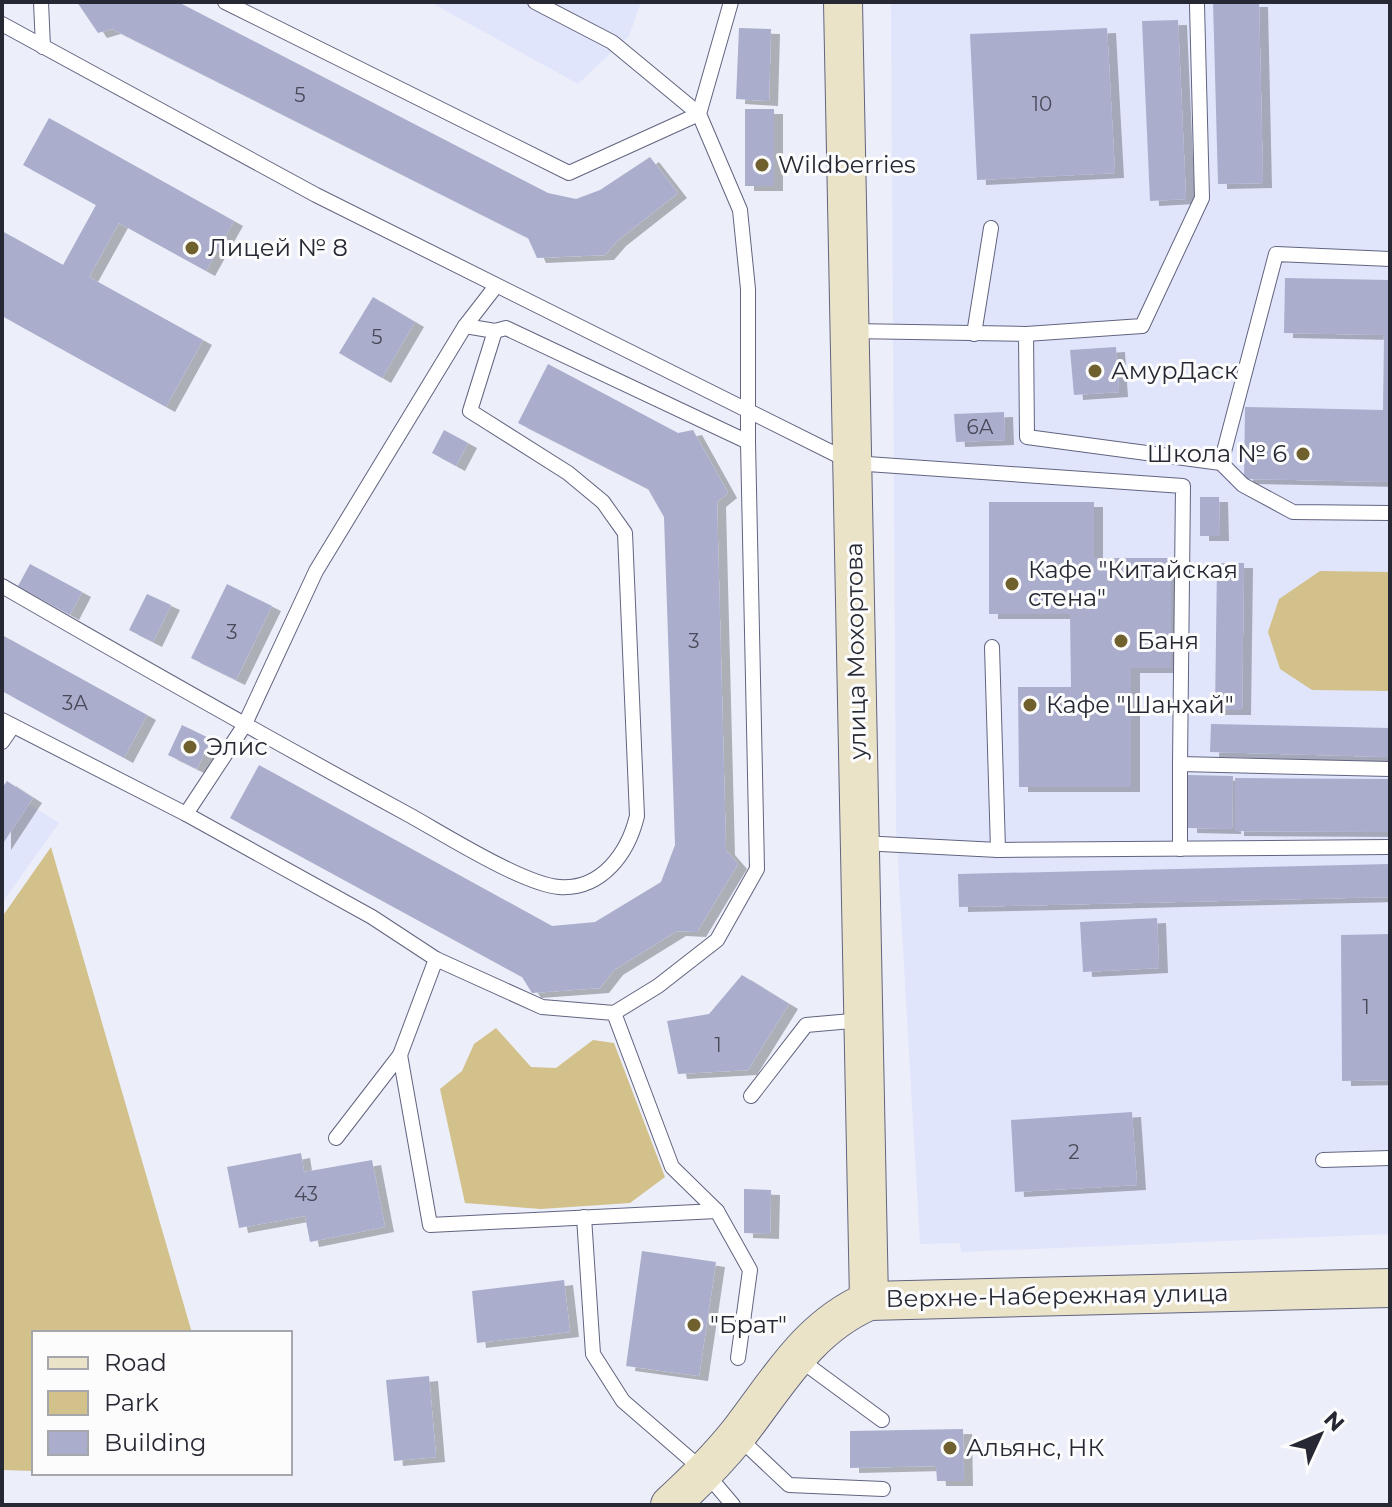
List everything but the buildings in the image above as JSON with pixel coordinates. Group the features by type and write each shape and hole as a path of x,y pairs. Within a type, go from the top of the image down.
{"street":[{"name":"улица Мохортова","path":"843,2 869,1301"},
{"name":"Верхне-Набережная улица","path":"670,1505 737,1436 795,1356 831,1322 869,1301 1390,1288"}],"lane":[{"path":"41,2 43,47"},
{"path":"225,2 569,173 699,114 731,2"},
{"path":"2,742 8,723 186,814 372,917 436,959 542,1007 614,1013 658,986 717,940 757,869 748,289 740,210 699,114 612,42 535,2"},
{"path":"850,331 1026,334 1142,326 1202,198 1197,5"},
{"path":"2,24 316,195 853,463 1183,486 1180,849"},
{"path":"974,334 991,228"},
{"path":"1221,463 1276,254 1390,259"},
{"path":"186,814 244,726 316,571 465,326 496,286"},
{"path":"465,326 495,331 506,328 748,442"},
{"path":"2,586 244,726 507,869 558,887 586,883 616,864 631,841 637,816 625,533 603,502 568,473 470,411 495,331"},
{"path":"1026,334 1027,437 1221,463 1243,485 1293,512 1390,513"},
{"path":"992,647 998,850"},
{"path":"1180,764 1390,769"},
{"path":"860,843 998,850 1390,847"},
{"path":"336,1138 400,1055 436,959"},
{"path":"614,1013 672,1167 717,1211 750,1270 738,1358"},
{"path":"751,1096 806,1025 864,1020"},
{"path":"400,1055 430,1225 717,1211"},
{"path":"1323,1160 1390,1158"},
{"path":"584,1217 593,1354 623,1401 705,1472 733,1505"},
{"path":"795,1356 882,1420"},
{"path":"737,1436 789,1485 883,1489"}],"shaded area":[{"path":"430,2 641,2 629,36 578,84"},
{"path":"891,2 1390,2 1390,1234 961,1252 960,1243 920,1244 896,827"},
{"path":"2,787 59,823 2,903"}],"green space":[{"path":"1320,571 1390,572 1390,691 1312,690 1280,669 1268,632 1279,599"},
{"path":"51,847 191,1331 32,1331 32,1471 2,1470 2,917"},
{"path":"496,1028 531,1067 556,1068 593,1040 614,1043 665,1177 630,1203 541,1209 465,1203 440,1089 462,1071 474,1044"}],"place":[{"name":"Wildberries","path":"762,165"},
{"name":"Лицей № 8","path":"192,248"},
{"name":"АмурДаск","path":"1095,371"},
{"name":"Школа № 6","path":"1303,454"},
{"name":"Кафе \"Китайская стена\"","path":"1012,584"},
{"name":"Баня","path":"1121,641"},
{"name":"Кафе \"Шанхай\"","path":"1030,705"},
{"name":"Элис","path":"190,747"},
{"name":"\"Брат\"","path":"694,1325"},
{"name":"Альянс, НК","path":"950,1448"}]}
